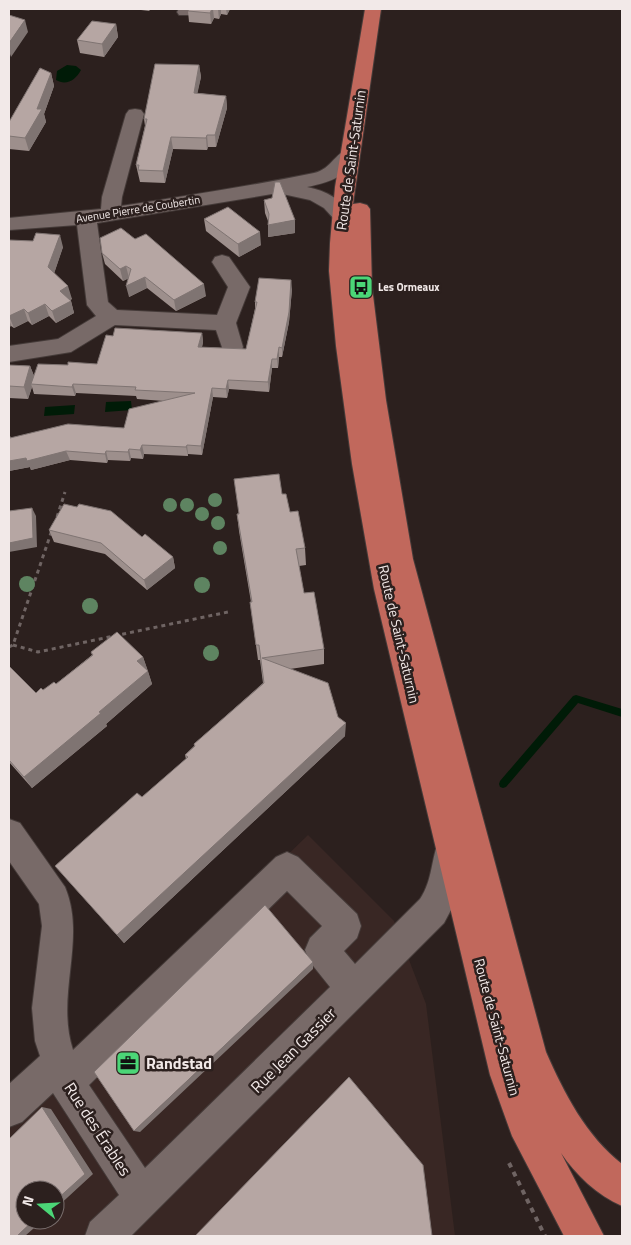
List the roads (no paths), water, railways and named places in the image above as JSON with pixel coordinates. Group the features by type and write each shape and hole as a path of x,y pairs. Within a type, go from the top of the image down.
{"main road":[{"name":"Route de Saint-Saturnin","path":"373,9 342,216 340,243 341,288 364,464 387,589 508,1076 525,1123 585,1236"},
{"name":"Route de Saint-Saturnin","path":"384,9 364,165 359,244 361,287 374,400 400,559 530,1055 551,1104 575,1143 602,1173 622,1187"}],"street":[{"path":"111,214 112,196 136,114"},
{"name":"Avenue Pierre de Coubertin","path":"9,224 86,218 267,189 325,177 336,170 351,153"},
{"name":"Avenue Pierre de Coubertin","path":"267,189 292,190 316,195 325,200 342,216"},
{"path":"86,218 98,305 111,317"},
{"path":"222,262 239,287 225,323 232,348"},
{"path":"9,354 63,346 111,317 225,323"},
{"name":"Rue des Érables","path":"9,834 54,898 58,926 48,1008 52,1041 63,1072 143,1198"},
{"name":"Rue Jean Gassier","path":"104,1236 432,911 441,899 446,882 451,846"},
{"path":"9,1109 63,1072 287,868 345,926 322,950 354,990"}],"waterway":[{"path":"503,784 576,699 622,713"}],"place":[{"name":"Les Ormeaux","path":"361,287"},
{"name":"Randstad","path":"128,1063"}]}
